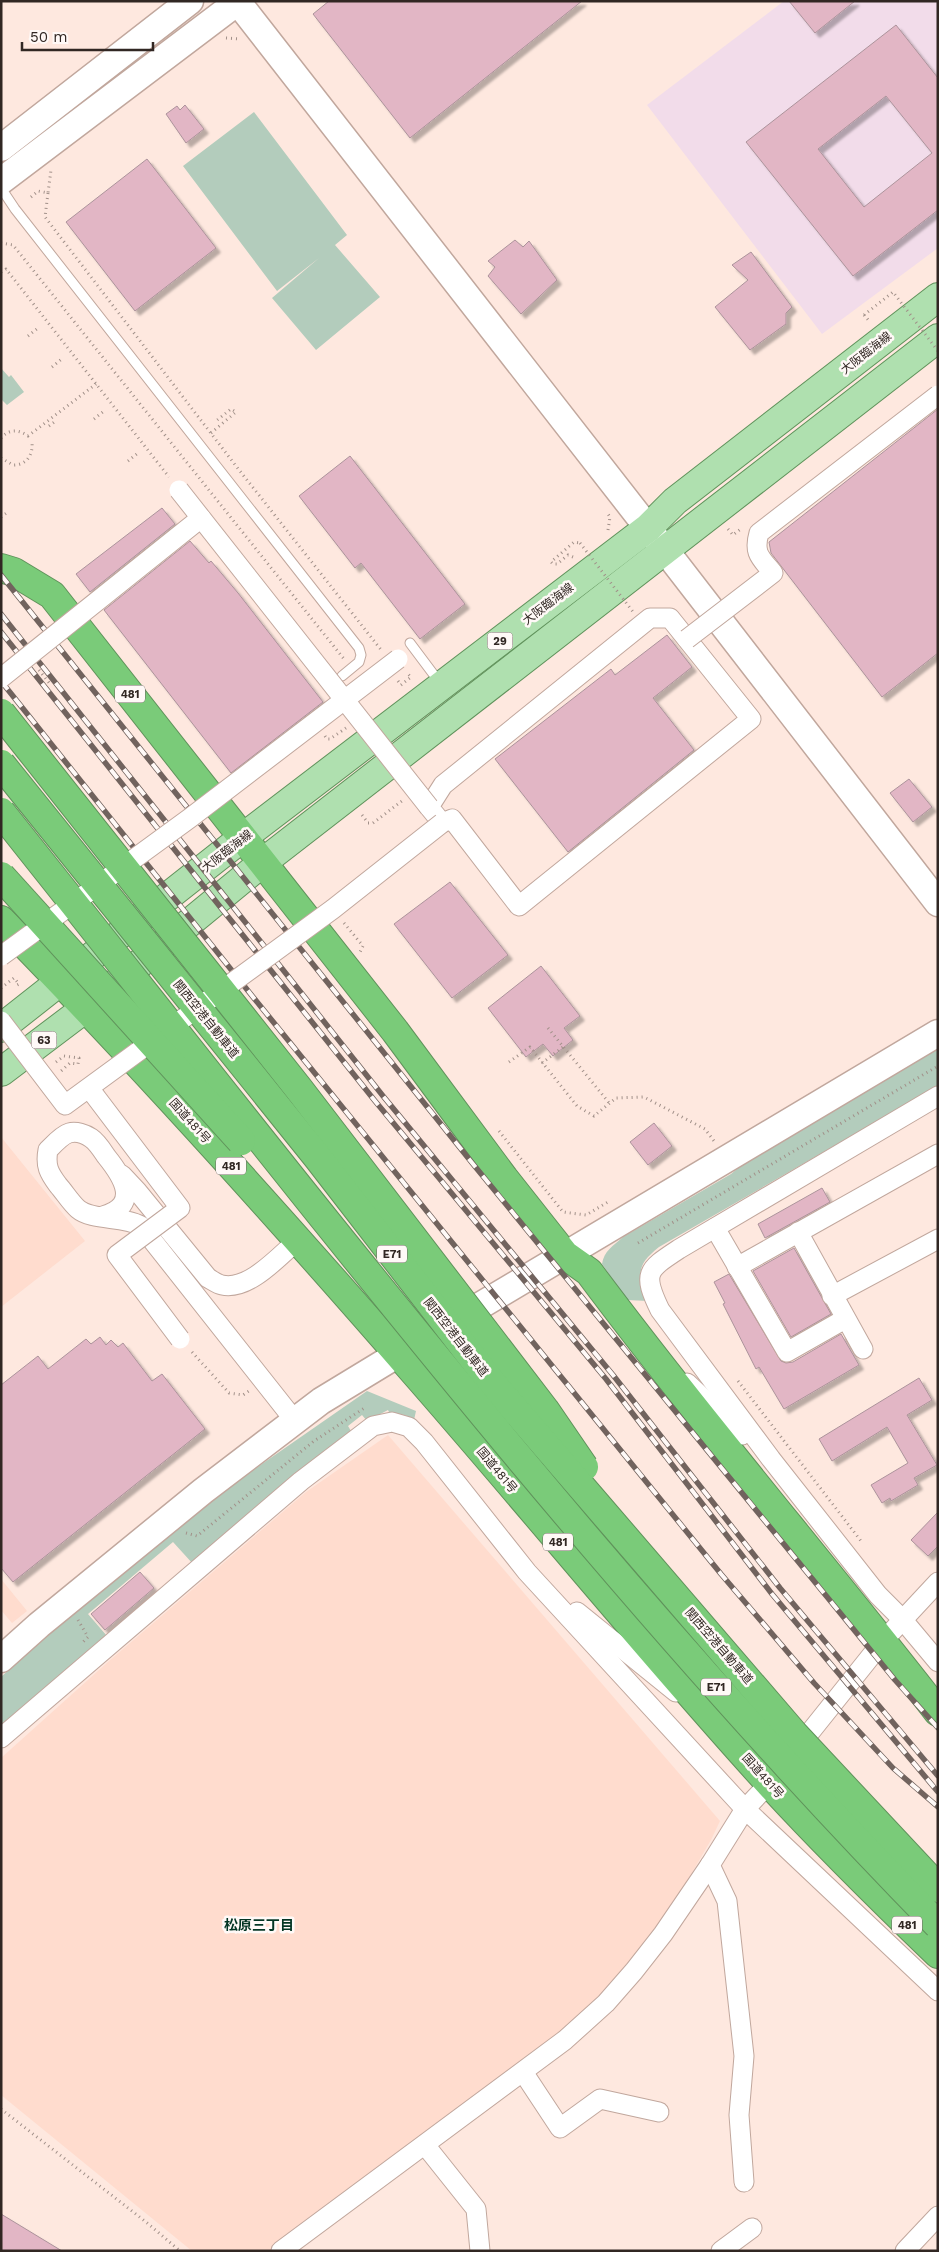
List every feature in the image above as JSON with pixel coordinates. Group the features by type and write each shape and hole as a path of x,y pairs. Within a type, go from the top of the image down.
{"highway":[{"name":"481","path":"1,568 14,572 52,595 395,1031 504,1178 565,1255 589,1272 762,1494 883,1641 938,1712"},
{"path":"1,713 281,1066 545,1410 579,1458 623,1533"},
{"name":"関西空港自動車道","path":"1,764 318,1158 492,1383 794,1734 938,1888"},
{"name":"E71","path":"1,812 504,1441 613,1569 777,1755 938,1924"},
{"path":"1,876 241,1141 424,1358 504,1441"},
{"name":"481","path":"1,920 61,982"},
{"name":"国道481号","path":"61,982 87,1007 298,1240 636,1633 770,1784 877,1895 938,1954"}],"main road":[{"name":"大阪臨海線","path":"1,1028 242,838 648,528 675,501 938,297"},
{"name":"29","path":"87,1007 262,863 938,338"},
{"name":"63","path":"1,1072 87,1007"}],"street":[{"path":"1,148 190,1"},
{"path":"1,181 238,2 938,903"},
{"path":"687,640 773,573 758,554 756,545 760,533 938,395"},
{"path":"179,490 442,823"},
{"path":"1,678 201,518"},
{"path":"1,1021 65,1105 332,909 442,823 452,819 519,906 750,719 670,618 650,618 443,785 429,807"},
{"path":"1,956 190,818 343,699 392,657"},
{"path":"1,1659 39,1625 203,1491 321,1401 938,1033"},
{"path":"89,1088 180,1208 117,1255 180,1339"},
{"path":"938,1096 654,1265 649,1281 651,1292 660,1310 771,1459 878,1595 902,1619 938,1662"},
{"path":"295,1421 141,1226 133,1221 79,1210 49,1174 46,1162 48,1150 68,1133 82,1133 93,1139 120,1172 138,1190 208,1278 222,1285 236,1286 249,1281 298,1240"},
{"path":"737,1267 938,1154"},
{"path":"103,1216 118,1209 124,1198 126,1187 120,1172"},
{"path":"715,1228 786,1352 845,1319"},
{"path":"798,1232 863,1349"},
{"path":"832,1296 938,1239"},
{"path":"655,1357 690,1385 756,1448 771,1459"},
{"path":"1,1738 301,1481 373,1426 392,1422 409,1427 424,1442 527,1572 745,1808 938,1991"},
{"path":"527,1572 720,1728"},
{"path":"281,2251 565,2040 606,2003 663,1934 710,1865 745,1808 770,1784 883,1641 938,1582"},
{"path":"710,1865 727,1901 744,2056 739,2115 744,2182"},
{"path":"877,1895 938,1977"},
{"path":"523,2072 560,2128 600,2099 659,2112"},
{"path":"425,2145 476,2209 480,2251"},
{"path":"905,2251 938,2216"},
{"path":"721,2251 752,2228"}],"lane":[{"path":"1,188 359,648 361,655 359,662 342,676"},
{"path":"410,644 442,685"}],"path":[{"path":"224,38 241,39"},
{"path":"52,165 45,217 211,433 392,657"},
{"path":"31,197 38,191 48,193"},
{"path":"1,243 13,245 352,668"},
{"path":"1,272 6,269 179,490"},
{"path":"872,325 864,315 893,292 938,351"},
{"path":"28,336 38,328"},
{"path":"52,367 63,358"},
{"path":"1,438 8,431 16,430 28,436 96,384"},
{"path":"211,433 236,412 231,409 216,421"},
{"path":"94,419 104,410"},
{"path":"49,426 58,420"},
{"path":"1,458 13,465 25,462 30,456 32,442"},
{"path":"128,461 138,453"},
{"path":"604,509 610,517 606,536"},
{"path":"1,517 8,512"},
{"path":"568,555 557,564 551,562 574,542 580,544 634,612"},
{"path":"583,554 591,548"},
{"path":"623,605 630,600"},
{"path":"330,739 342,730"},
{"path":"362,815 368,823 373,823 405,799"},
{"path":"354,821 368,810"},
{"path":"332,909 363,946"},
{"path":"352,946 364,961"},
{"path":"1,988 14,978 18,984 13,988"},
{"path":"548,1028 610,1104"},
{"path":"509,1062 530,1047 577,1106 594,1116 616,1098 644,1096 705,1129 714,1142"},
{"path":"542,1063 563,1047"},
{"path":"48,1082 70,1063 78,1064 79,1058 64,1056 56,1062"},
{"path":"638,1243 938,1066"},
{"path":"498,1130 563,1212 586,1215 616,1197"},
{"path":"707,1146 721,1138"},
{"path":"180,1339 229,1393 243,1395 264,1382"},
{"path":"732,1374 865,1546"},
{"path":"181,1531 197,1536 314,1441 366,1407"},
{"path":"77,1618 88,1638 80,1644"},
{"path":"1,2109 146,2222 180,2251"}],"shaded area":[{"path":"784,1 938,1 938,248 822,334 647,105"},
{"path":"1,1137 85,1241 1,1307"},
{"path":"388,1435 720,1821 665,1919 622,1974 570,2026 272,2251 192,2251 1,2095 1,1758 109,1661 306,1492"},
{"path":"1,1579 27,1611 12,1623 1,1610"}],"green space":[{"path":"254,112 347,235 335,245 380,297 316,350 272,298 319,258 277,291 183,166"},
{"path":"1,368 9,377 11,375 24,392 7,405 1,399"},
{"path":"938,1046 938,1086 659,1247 642,1266 642,1284 648,1301 627,1300 602,1264 607,1252 623,1237 731,1174 756,1153"},
{"path":"367,1391 416,1411 414,1420 405,1415 390,1414 388,1410 367,1421 362,1415 348,1426 351,1431 193,1564 173,1542 88,1614 107,1636 1,1727 1,1677 190,1514"}],"building":[{"path":"329,1 582,1 410,138 313,14"},
{"path":"789,1 855,1 815,33"},
{"path":"896,25 938,78 938,210 853,276 746,142","holes":["886,96 932,153 864,207 818,149"]},
{"path":"185,105 204,129 186,143 166,114 177,106 180,110"},
{"path":"147,159 216,248 135,311 66,222"},
{"path":"515,240 523,247 529,241 557,280 521,314 488,276 495,267 488,261"},
{"path":"751,252 792,307 786,313 786,324 750,350 715,307 748,280 732,265"},
{"path":"938,409 938,653 882,697 771,553 769,542"},
{"path":"350,456 465,604 420,639 361,563 355,568 299,496"},
{"path":"162,508 175,524 90,592 76,574"},
{"path":"190,541 209,563 211,561 238,593 323,702 231,773 104,610"},
{"path":"667,635 692,667 653,698 694,750 568,852 495,759 611,669 615,675"},
{"path":"909,779 932,807 913,822 890,793"},
{"path":"450,882 508,955 452,998 394,924"},
{"path":"541,966 580,1016 564,1028 573,1040 553,1056 543,1044 526,1057 488,1008"},
{"path":"654,1123 672,1146 648,1165 630,1142"},
{"path":"822,1188 830,1202 765,1238 758,1224"},
{"path":"794,1248 831,1314 791,1337 753,1271"},
{"path":"729,1274 781,1361 786,1363 793,1362 841,1334 859,1365 784,1409 759,1367 756,1369 714,1282"},
{"path":"100,1337 106,1345 111,1340 118,1347 123,1343 152,1381 162,1374 205,1429 13,1582 1,1568 1,1385 38,1356 48,1369 86,1339 91,1344"},
{"path":"919,1378 932,1400 907,1415 937,1465 914,1478 918,1485 891,1501 890,1498 882,1503 871,1485 908,1463 887,1427 832,1461 819,1439"},
{"path":"938,1512 938,1546 928,1556 911,1540"},
{"path":"140,1572 154,1588 105,1630 91,1614"},
{"path":"1,2214 62,2251 1,2251"}],"railway":[{"path":"1,575 473,1164 895,1680 938,1728"},
{"path":"1,614 383,1096 613,1375 780,1588 938,1776"},
{"path":"1,632 375,1101 606,1379 772,1594 938,1792"},
{"path":"1,681 253,997 721,1574 814,1683 893,1768 938,1807"}],"district":[{"name":"松原三丁目","path":"259,1925"}]}
